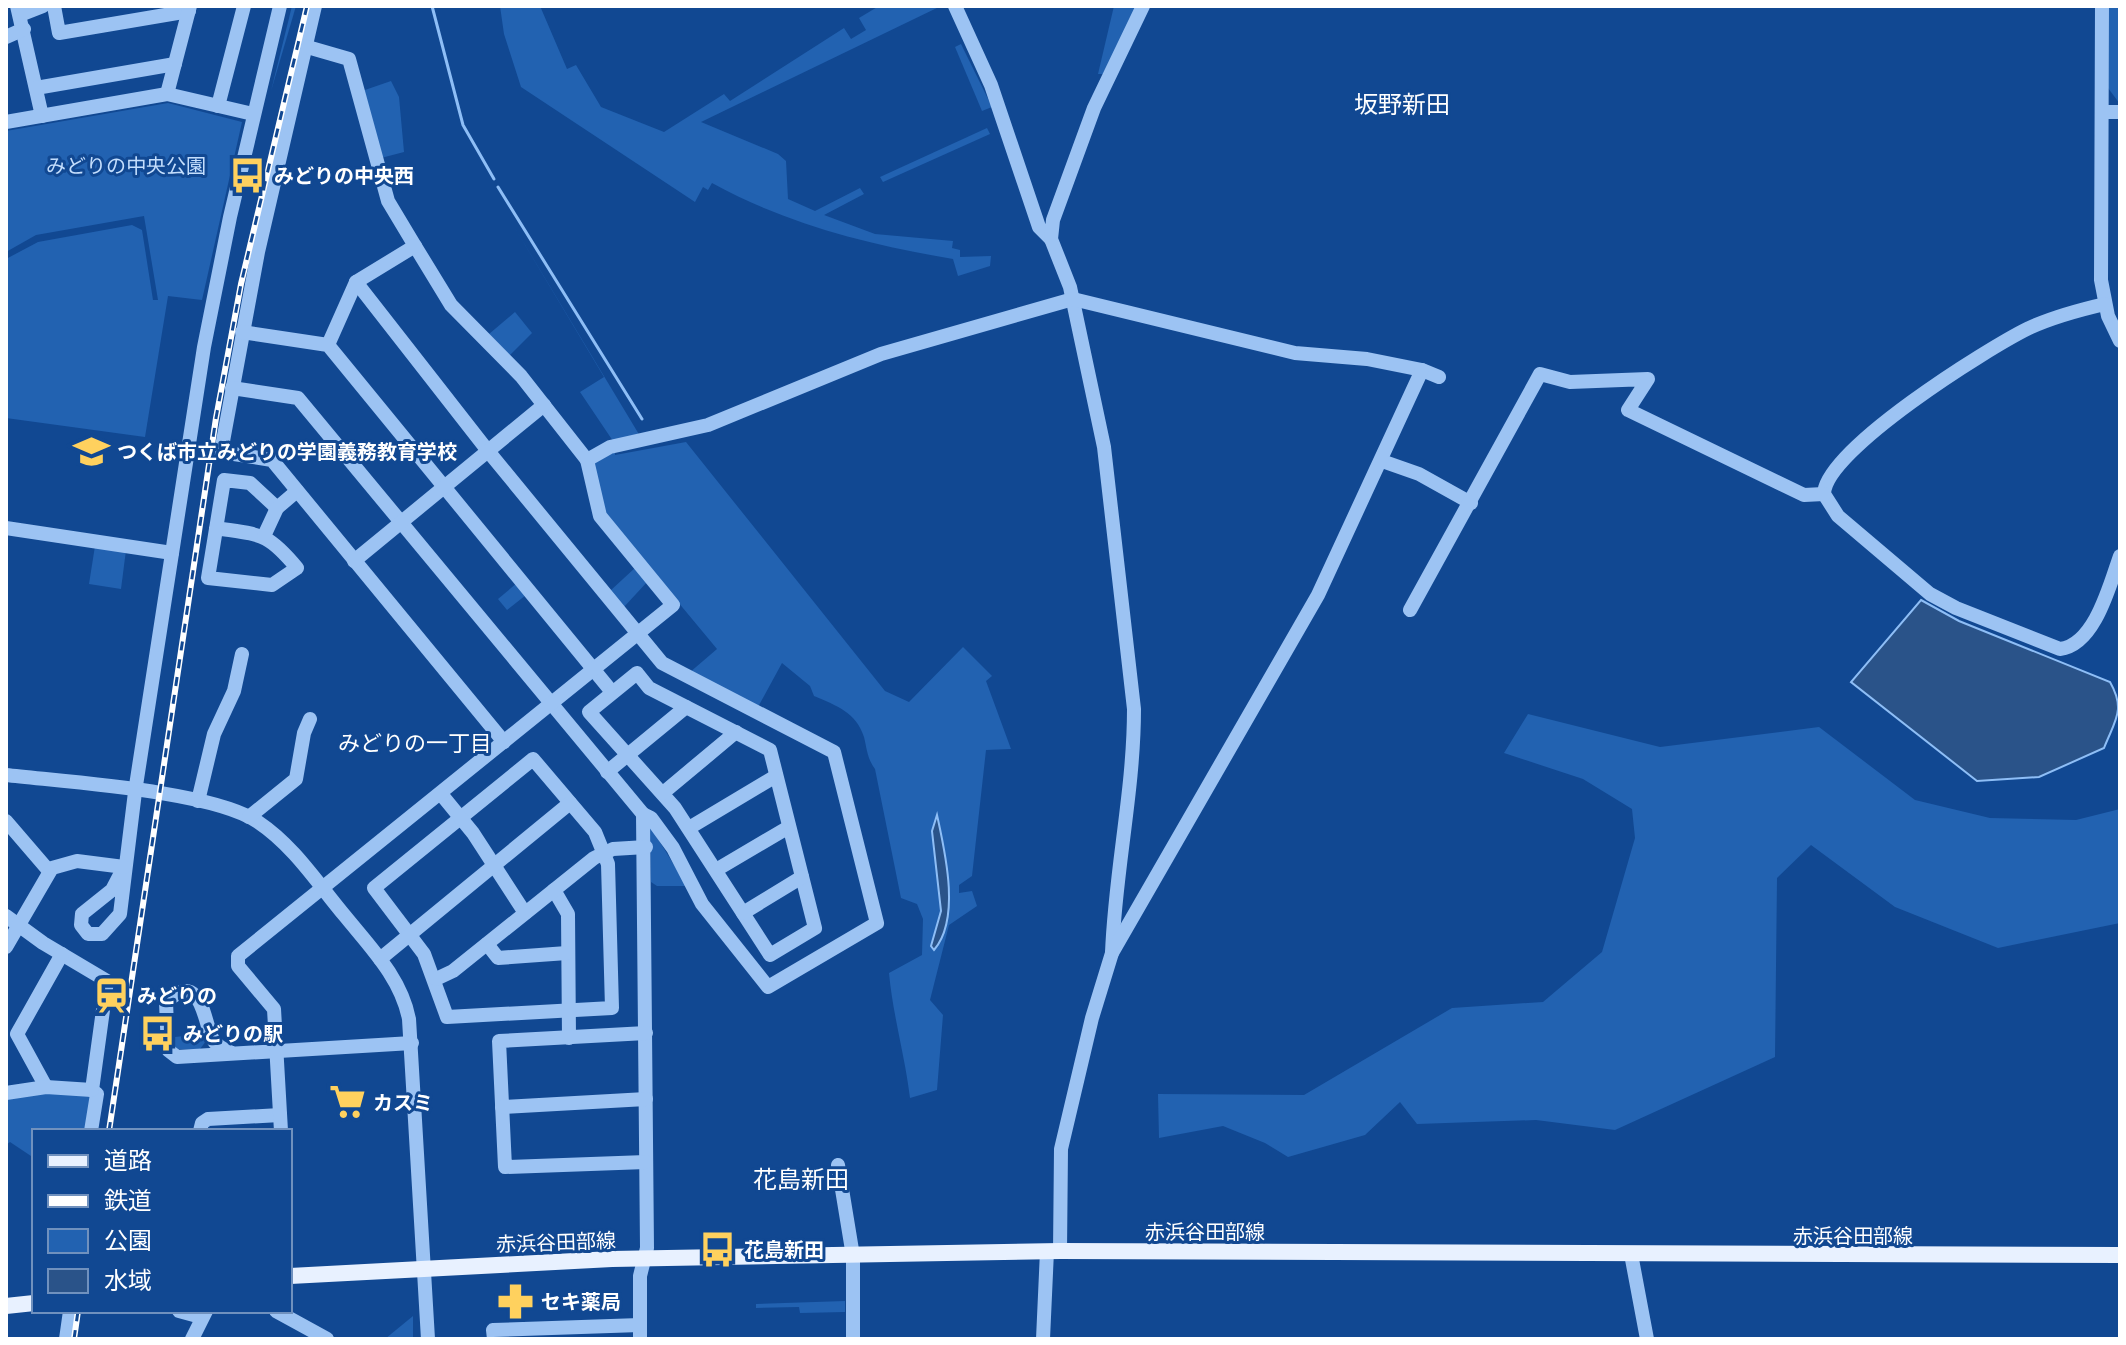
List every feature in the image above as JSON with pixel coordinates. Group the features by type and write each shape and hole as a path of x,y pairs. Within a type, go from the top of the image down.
{"main road":[{"name":"赤浜谷田部線","path":"292,1276 642,1259 1054,1251 2120,1255"},
{"path":"6,1306 32,1303"}],"street":[{"path":"6,37 20,17 43,6"},
{"path":"54,6 59,33 190,9 167,94"},
{"path":"218,106 244,6"},
{"path":"124,867 112,890 82,914 83,930 92,935 108,930 120,914 135,792 204,347 253,114 280,6"},
{"path":"315,6 242,332 221,452 272,460 504,742"},
{"path":"955,6 991,85 1039,227 1051,239 1073,299 1108,475 1134,709 1134,751 1113,914 1112,953"},
{"path":"1051,239 1056,211 1094,108 1143,6"},
{"path":"2102,6 2100,268 2105,304 2120,341"},
{"path":"20,17 42,116"},
{"path":"281,1129 274,1009 236,961 673,605 600,516 587,460 521,376 451,305 388,201 349,59 304,46"},
{"path":"36,88 175,64"},
{"path":"6,122 167,94 253,114"},
{"path":"2102,112 2120,112"},
{"path":"328,345 356,282 415,246"},
{"path":"232,388 298,398 549,705 643,814 651,818 673,848 702,904 768,987 877,923 834,752 662,663 488,451 356,282"},
{"path":"587,460 610,447 708,425 881,354 1073,299 1295,353 1367,359 1422,370 1439,377"},
{"path":"2105,304 2057,317 2014,336 1914,400 1848,456 1827,479 1824,494 1838,516 1930,594 1956,608 2060,649 2073,645 2087,633 2120,556"},
{"path":"242,332 328,345 612,692"},
{"path":"1043,1339 1054,1251 1061,1149 1092,1018 1112,953 1306,618 1422,370"},
{"path":"1410,610 1540,374 1570,382 1648,379 1628,410 1804,495 1824,494"},
{"path":"354,561 544,405"},
{"path":"1382,461 1419,474 1471,503"},
{"path":"216,528 264,536 276,543 297,568 278,584 266,586 208,578 216,528 224,480 250,483 277,508"},
{"path":"264,536 277,508 297,491"},
{"path":"6,528 172,553"},
{"path":"198,801 214,734 234,691 242,654"},
{"path":"637,673 649,688 686,707 770,750 815,928 770,955 689,828 663,793 589,712 637,673"},
{"path":"607,772 686,707"},
{"path":"249,817 296,779 304,733 310,719"},
{"path":"663,793 736,732"},
{"path":"533,759 595,832 604,852 611,884 612,1008 447,1017 436,979 411,935 374,888 460,817 533,759"},
{"path":"6,775 231,808 279,838 380,959 402,996 412,1043 428,1339"},
{"path":"689,828 776,776"},
{"path":"441,794 525,913"},
{"path":"380,959 570,803"},
{"path":"494,1339 493,1330 640,1332 642,1259 647,1248 646,847 643,814"},
{"path":"6,821 49,871"},
{"path":"716,870 789,827"},
{"path":"436,979 453,971 604,852 646,847"},
{"path":"6,947 13,920 49,871 73,861 124,867"},
{"path":"743,913 802,877"},
{"path":"554,890 567,908 569,1038"},
{"path":"93,904 108,915 108,930"},
{"path":"13,920 108,983 92,1090"},
{"path":"791,942 805,965"},
{"path":"487,944 498,958 567,953"},
{"path":"46,1087 17,1034 62,954"},
{"path":"232,1053 213,1039 200,1000 192,994 181,994 166,1002 168,1050 177,1057 412,1043"},
{"path":"646,1033 499,1041 505,1167 646,1162"},
{"path":"201,1055 213,1039"},
{"path":"6,1093 46,1087 92,1090 97,1094 91,1129"},
{"path":"502,1107 646,1099"},
{"path":"200,1129 208,1119 280,1115"},
{"path":"838,1165 853,1256 853,1339"},
{"path":"1631,1254 1647,1339"},
{"path":"66,1339 70,1313"},
{"path":"280,1313 327,1339"},
{"path":"192,1339 203,1314"}],"green space":[{"path":"292,6 296,6 271,91"},
{"path":"500,6 540,6 567,69 576,65 601,107 664,132 724,94 730,101 844,28 851,39 866,30 859,18 879,6 941,6 701,122 778,154 786,161 788,199 815,211 860,188 864,194 824,215 875,234 953,241 952,248 960,250 960,257 991,256 990,266 958,276 953,259 829,231 769,210 712,183 708,190 703,187 695,202 521,87 504,34"},
{"path":"1114,6 1137,6 1103,74 1098,74"},
{"path":"2109,6 2120,6 2120,104 2108,88"},
{"path":"961,44 992,107 982,111 955,47"},
{"path":"391,81 399,97 404,152 381,158 362,91"},
{"name":"みどりの中央公園","path":"168,103 242,122 202,300 168,296 145,437 6,418 6,259 38,242 132,225 142,230 153,300 158,300 144,216 36,235 6,252 6,131"},
{"path":"987,128 990,134 883,182 880,177"},
{"path":"510,220 640,436 615,444 580,392 604,377"},
{"path":"515,312 532,333 510,355 489,334"},
{"path":"686,442 885,691 909,702 963,647 992,676 986,681 1011,749 986,750 972,876 959,885 959,893 972,891 977,906 949,925 930,1000 943,1015 937,1090 910,1098 889,973 922,955 923,919 917,904 901,898 875,769 856,721 845,711 814,696 810,686 782,663 758,707 689,673 717,649 604,513 594,462 615,452 615,455"},
{"path":"95,546 126,550 121,589 89,584"},
{"path":"636,567 648,581 623,608 610,591"},
{"path":"517,583 526,595 507,610 498,599"},
{"path":"1528,714 1660,747 1819,727 1915,800 1990,818 2076,820 2120,809 2120,923 1998,948 1895,907 1811,845 1777,878 1775,1057 1615,1130 1536,1120 1417,1124 1400,1102 1365,1135 1288,1157 1265,1143 1223,1126 1159,1138 1158,1094 1304,1095 1452,1008 1543,1002 1602,952 1635,838 1632,809 1583,779 1504,753"},
{"path":"650,826 687,886 657,886 651,882"},
{"path":"203,1034 206,1041 200,1049 175,1049 175,1037"},
{"path":"22,1093 87,1094 92,1100 85,1129 32,1129 32,1157 10,1142 6,1145 6,1096"},
{"path":"845,1301 845,1312 800,1313 799,1307 756,1308 756,1304"},
{"path":"413,1316 413,1339 385,1339"}],"water":[{"path":"1921,600 1959,621 2110,682 2118,708 2104,748 2039,777 1977,781 1851,682"},
{"path":"937,815 947,866 949,903 942,937 934,950 931,946 941,911 932,831"}],"waterway":[{"path":"432,6 463,125 494,179"},
{"path":"498,187 642,419"}],"railway":[{"path":"109,1129 216,418 241,284 307,6"},
{"path":"74,1339 78,1313"}],"place":[{"name":"みどりの中央西","path":"248,175"},
{"name":"つくば市立みどりの学園義務教育学校","path":"91,451"},
{"name":"みどりの","path":"111,995"},
{"name":"みどりの駅","path":"157,1033"},
{"name":"カスミ","path":"347,1102"},
{"name":"花島新田","path":"718,1249"},
{"name":"セキ薬局","path":"515,1301"}],"district":[{"name":"坂野新田","path":"1402,103"},
{"name":"みどりの一丁目","path":"415,742"},
{"name":"花島新田","path":"801,1178"}]}
